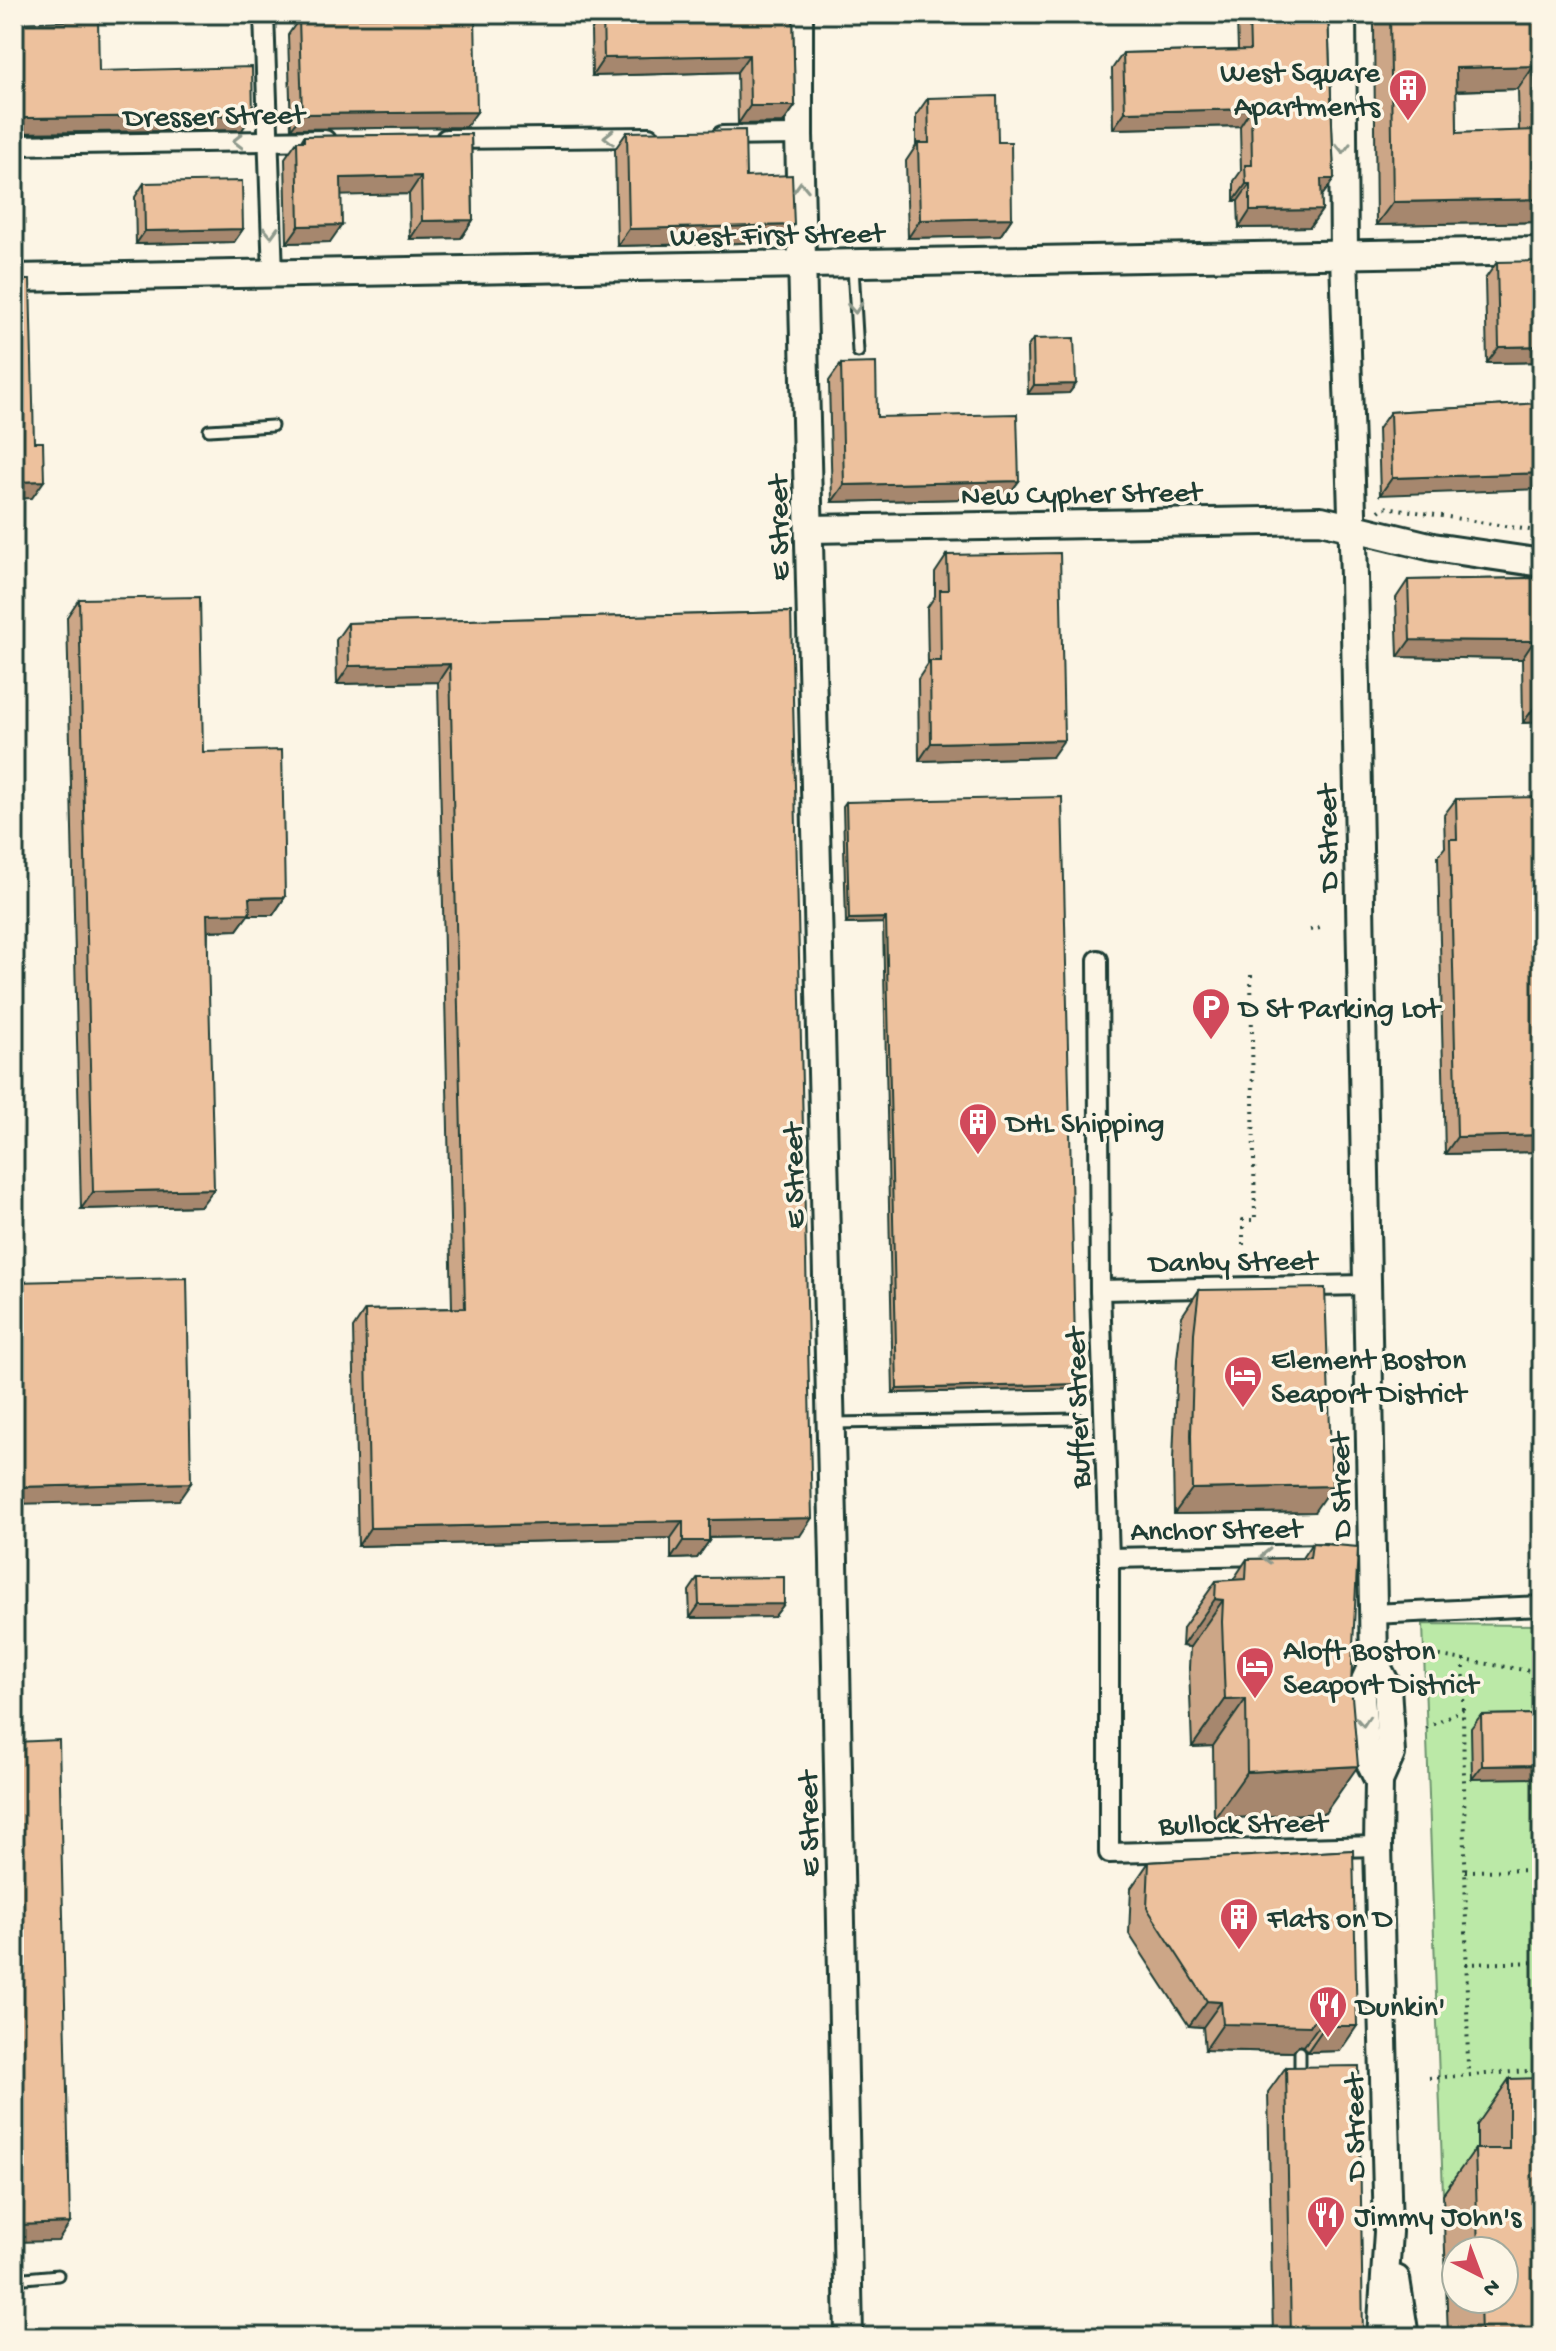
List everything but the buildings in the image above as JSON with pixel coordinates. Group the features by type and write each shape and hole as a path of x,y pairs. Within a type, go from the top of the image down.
{"main road":[{"name":"E Street","path":"799,14 799,135 849,2337"},
{"name":"D Street","path":"1342,14 1344,255 1367,1285 1358,1554 1373,1614 1374,1661 1362,1687 1361,1698 1366,1755 1379,1781 1388,2232 1381,2337"},
{"name":"West First Street","path":"14,278 1542,251"},
{"name":"New Cypher Street","path":"809,529 1321,520 1433,547 1542,563"},
{"name":"D Street","path":"1388,2232 1405,2337"}],"street":[{"path":"264,14 273,274"},
{"path":"707,136 799,135"},
{"path":"428,139 660,137"},
{"name":"Dresser Street","path":"14,145 350,140"},
{"name":"Buffer Street","path":"1098,960 1100,1290 1109,1558 1109,1853"},
{"name":"Danby Street","path":"1100,1290 1367,1285"},
{"name":"Anchor Street","path":"1109,1558 1358,1554"},
{"path":"1373,1614 1542,1606"},
{"name":"Bullock Street","path":"1109,1853 1378,1846"}],"lane":[{"path":"853,264 858,352"},
{"path":"209,430 272,426"},
{"path":"830,1423 1077,1419"},
{"path":"1300,2052 1300,2069"},
{"path":"14,2279 58,2275"}],"path":[{"path":"1352,528 1384,507 1542,532"},
{"path":"1310,930 1325,927"},
{"path":"1243,1245 1243,1220 1255,1220 1251,975"},
{"path":"1424,1653 1542,1673"},
{"path":"1464,1660 1468,2075"},
{"path":"1416,1684 1464,1686"},
{"path":"1426,1728 1463,1709"},
{"path":"1465,1871 1542,1870"},
{"path":"1466,1964 1542,1962"},
{"path":"1429,2078 1542,2070"}],"green space":[{"path":"1423,1624 1542,1625 1542,2194 1443,2194"}],"place":[{"name":"West Square Apartments","path":"1408,122"},
{"name":"D St Parking Lot","path":"1211,1041"},
{"name":"DHL Shipping","path":"978,1156"},
{"name":"Element Boston Seaport District","path":"1243,1409"},
{"name":"Aloft Boston Seaport District","path":"1255,1700"},
{"name":"Flats on D","path":"1239,1951"},
{"name":"Dunkin'","path":"1328,2039"},
{"name":"Jimmy John's","path":"1326,2249"}]}
